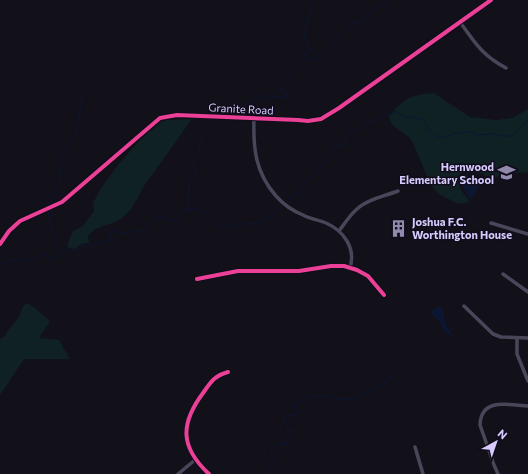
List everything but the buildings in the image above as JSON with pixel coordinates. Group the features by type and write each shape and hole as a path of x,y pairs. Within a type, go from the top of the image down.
{"street":[{"name":"Granite Road","path":"0,244 9,231 20,221 66,199 160,118 178,115 308,121 327,116 362,94 491,0"},
{"path":"460,22 484,54 492,61 506,68"},
{"path":"254,118 253,138 255,155 260,172 270,189 281,201 303,216 329,225 339,231 346,239 351,249 352,259 350,268"},
{"path":"339,231 351,215 360,207 372,200 398,191"},
{"path":"491,223 528,234"},
{"path":"197,279 238,271 299,271 331,266 350,268 368,276 384,295"},
{"path":"503,274 528,292"},
{"path":"464,306 493,334 501,337 528,338"},
{"path":"517,338 517,354 528,381"},
{"path":"209,474 195,460 187,440 187,426 190,414 197,401 213,379 228,372"},
{"path":"498,474 480,425 480,419 487,408 493,405 528,406"},
{"path":"415,447 423,474"},
{"path":"178,474 195,460"}],"shaded area":[{"path":"434,93 470,117 496,120 512,118 528,109 528,172 507,174 490,179 473,172 462,172 459,175 459,186 469,200 466,203 458,204 439,194 432,187 411,139 392,124 389,116 408,98"},
{"path":"192,119 142,189 135,204 128,212 115,222 93,231 88,236 89,243 81,244 75,249 67,247 73,231 82,227 94,211 93,203 101,188 118,165 141,139 161,122 167,120"},
{"path":"27,303 50,321 39,338 59,340 70,359 24,359 0,395 0,339 5,336 19,317 23,306"}],"water":[{"path":"465,175 480,179 480,183 472,199 469,198 462,185 462,176"},
{"path":"440,306 444,312 445,323 455,339 444,331 441,324 431,313 433,309"}],"waterway":[{"path":"306,57 306,52 311,50 304,37 307,20 312,10 312,5 309,0"},
{"path":"211,114 218,109 229,111 234,108 241,108 252,102 257,96 260,95 269,99 275,96 286,98 288,94 281,91 279,85 306,58 320,58 325,53 328,46 338,41 348,26 364,21 366,17 377,8 394,0"},
{"path":"47,206 51,202 59,182 62,157 74,139 84,93"},
{"path":"288,200 292,196 297,195 304,184 329,158 335,147 338,145 344,146 347,135 364,125 387,115 391,115 395,111 405,118 415,117 420,120 422,119 428,129 437,137 446,137 455,133 469,132 477,135 494,134 513,136 528,121"},
{"path":"186,209 189,197 189,181 196,174 193,164 194,160 199,154 200,145 203,140 201,136 204,128 210,122 210,118"},
{"path":"0,265 8,260 18,261 24,258 30,260 36,259 46,253 51,260 62,252 77,250 81,246 109,240 111,232 114,231 120,233 144,230 153,219 158,217 172,220 178,219 187,209 198,210 212,216 218,228 225,224 231,228 248,223 255,224 261,222 281,208"},
{"path":"48,212 58,255"},
{"path":"269,474 269,471 276,459 271,452 272,447 281,443 287,445 285,438 292,433 291,430 290,432 287,429 288,426 284,421 284,418 300,412 294,408 295,404 310,396 329,396 341,400 350,399 363,395 372,389 377,388 389,378 398,374"}],"cycle path":[{"path":"0,244 9,231 20,221 62,202 160,118 177,115 308,121 321,119 339,108 491,0"},
{"path":"197,279 238,271 299,271 331,266 344,266 357,270 368,276 384,295"},
{"path":"209,474 199,464 188,445 186,435 187,425 195,404 208,386 213,380 228,372"}],"place":[{"name":"Hernwood Elementary School","path":"507,173"},
{"name":"Joshua F.C. Worthington House","path":"399,228"}]}
